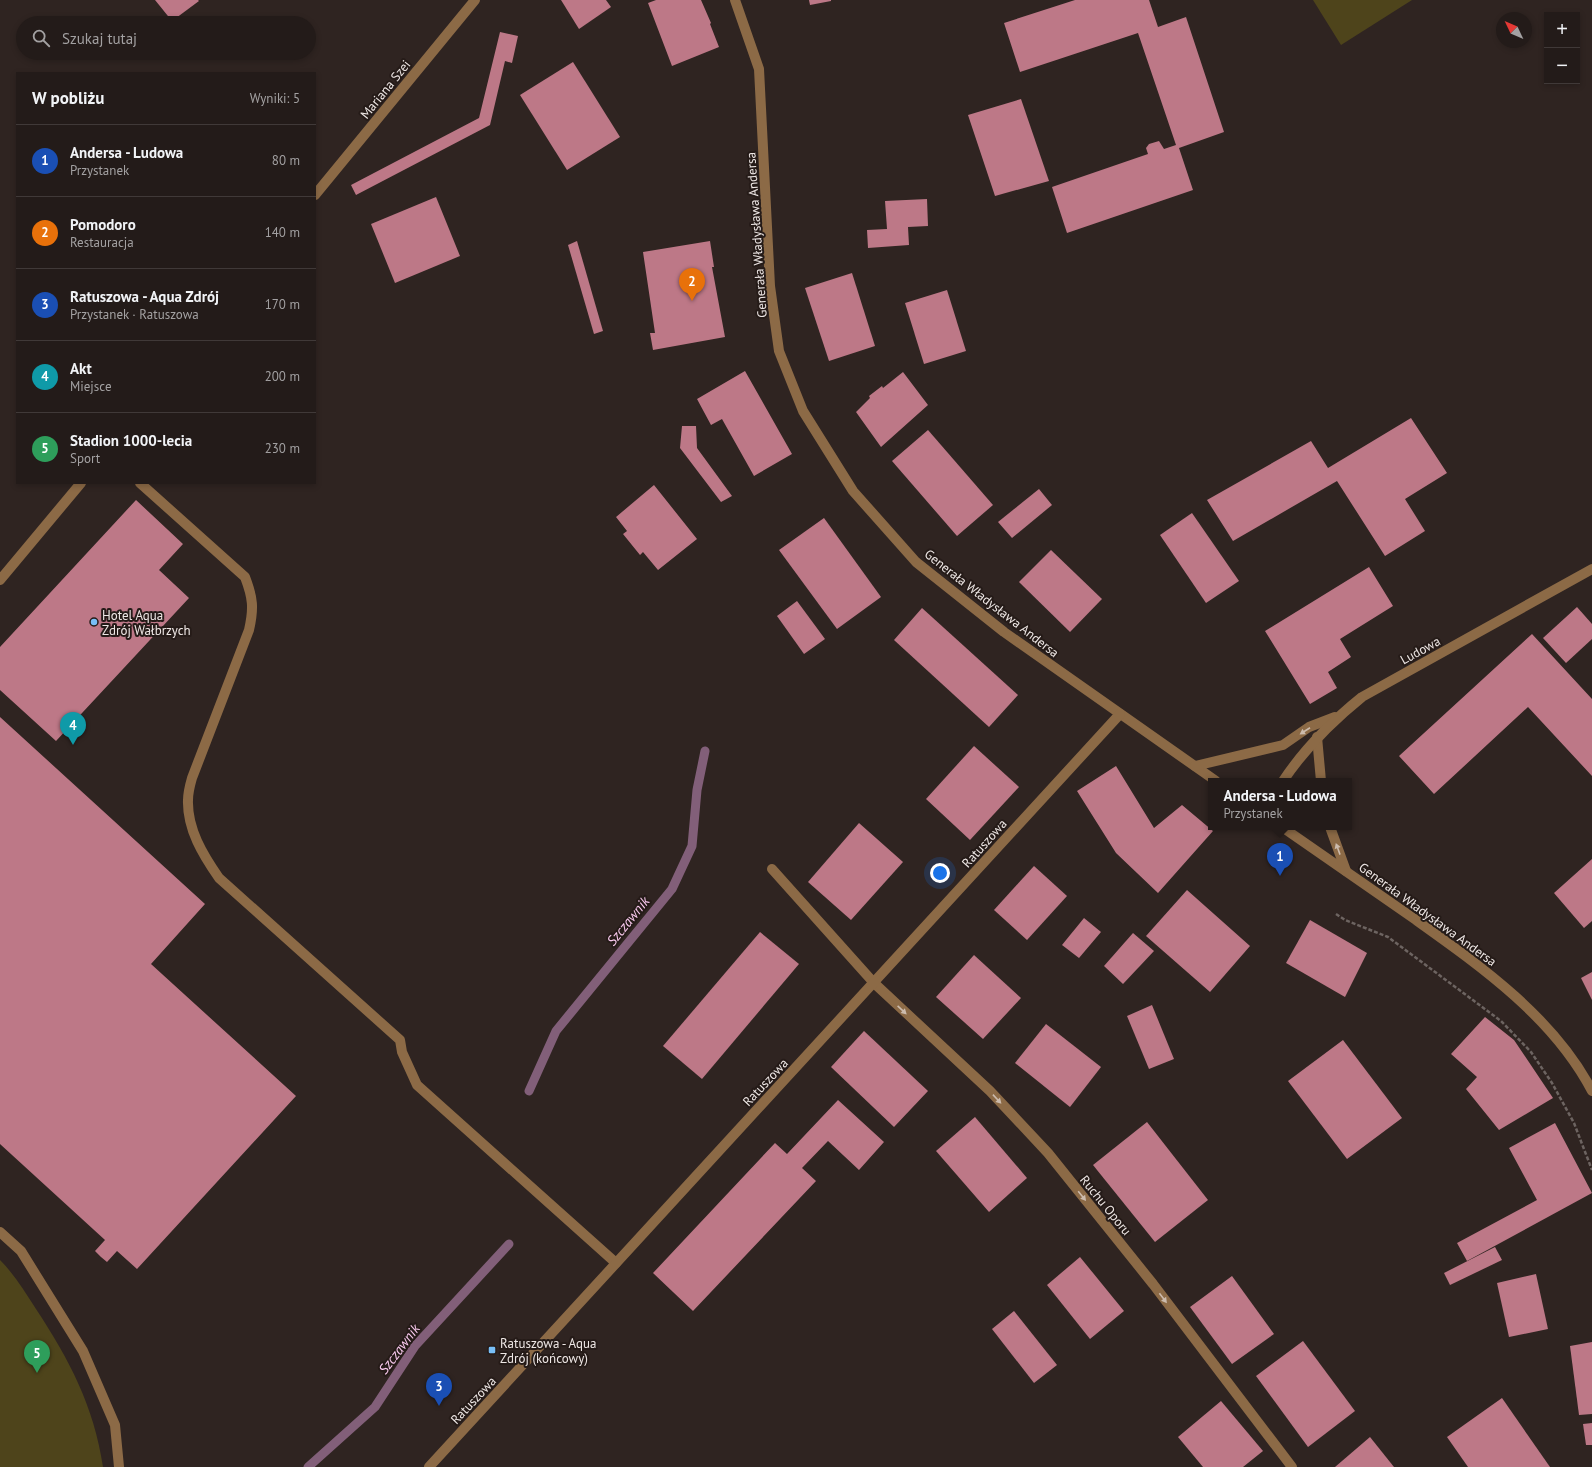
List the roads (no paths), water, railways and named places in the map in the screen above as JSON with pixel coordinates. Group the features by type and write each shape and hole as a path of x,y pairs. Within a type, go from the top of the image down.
{"street":[{"name":"Mariana Szei","path":"316,194 476,0"},
{"name":"Generała Władysława Andersa","path":"736,0 759,68 770,286 779,351 803,411 853,491 916,562 1004,632 1212,778"},
{"path":"0,580 80,484"},
{"path":"141,484 245,577 251,595 253,611 249,630 192,778 188,800 191,823 202,853 219,878 400,1040 402,1052 417,1085 616,1263"},
{"name":"Ludowa","path":"1285,778 1299,757 1317,737 1340,714 1362,698 1592,570"},
{"name":"Ratuszowa","path":"428,1467 1120,714"},
{"path":"1195,766 1283,745 1309,727 1340,714"},
{"path":"1317,737 1322,778"},
{"name":"Generała Władysława Andersa","path":"1286,830 1479,965 1547,1027 1584,1076 1592,1091"},
{"path":"1331,830 1346,871"},
{"name":"Ruchu Oporu","path":"772,869 874,983 990,1091 1048,1153 1153,1284 1292,1467"},
{"path":"0,1232 21,1251 83,1351 115,1425 119,1467"}],"waterway":[{"name":"Szczawnik","path":"529,1091 556,1031 672,889 692,846 697,790 705,751"},
{"name":"Szczawnik","path":"308,1467 375,1407 415,1346 509,1244"}],"place":[{"name":"Pomodoro","path":"692,301"},
{"name":"Hotel Aqua Zdrój Wałbrzych","path":"94,622"},
{"name":"Akt","path":"73,745"},
{"name":"Andersa - Ludowa","path":"1280,876"},
{"name":"Ratuszowa - Aqua Zdrój (końcowy)","path":"492,1350"},
{"name":"Stadion 1000-lecia","path":"37,1373"},
{"name":"Ratuszowa - Aqua Zdrój","path":"439,1406"}]}
